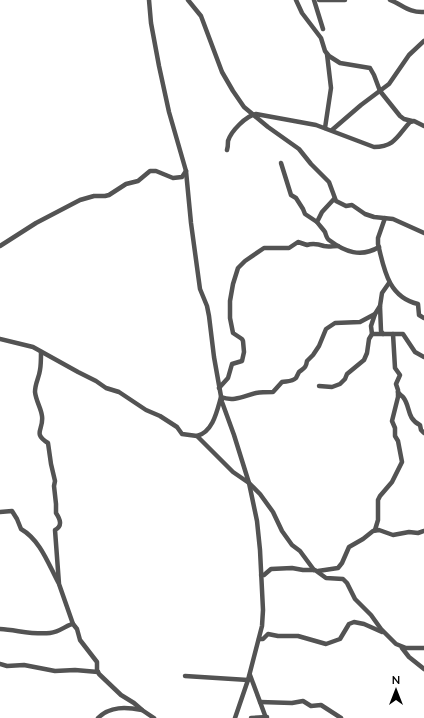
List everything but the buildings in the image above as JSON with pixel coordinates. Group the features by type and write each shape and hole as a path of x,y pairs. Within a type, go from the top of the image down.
{"street":[{"path":"149,0 151,23 159,66 170,116 186,171 199,285 210,316 219,388 249,483 258,529 263,610 262,626 250,674 236,717"},
{"path":"188,0 201,16 213,50 228,82 244,107 252,115 296,147 329,182 334,199 346,206 352,205 365,214 395,220 424,233"},
{"path":"296,0 302,13 321,38 327,54 331,88 325,128"},
{"path":"314,0 323,29"},
{"path":"319,0 346,0"},
{"path":"390,0 409,11 424,12"},
{"path":"332,130 391,81 409,55 424,42"},
{"path":"327,54 338,62 370,68 380,91 401,118 424,125"},
{"path":"227,150 228,141 231,136 244,120 252,115 261,114 304,122 332,130 370,146 381,146 394,141 412,121"},
{"path":"280,163 291,196 296,198 305,214 317,222 324,230 329,240 346,250 364,253 370,252 379,247"},
{"path":"0,246 36,223 80,200 94,196 109,195 126,184 138,181 150,171 156,171 175,178 182,177 186,171"},
{"path":"317,222 322,212 334,199"},
{"path":"385,218 378,238 379,247 389,282 399,296 418,304 419,315 424,318"},
{"path":"219,388 228,378 232,364 242,361 244,357 242,340 233,333 230,318 230,296 238,268 245,261 264,248 289,248 298,242 307,245 319,244 324,246 338,246"},
{"path":"383,334 381,331 380,306 382,293 389,282"},
{"path":"319,386 332,387 340,384 345,379 346,374 358,365 365,357 369,339 372,334 371,326 380,306"},
{"path":"221,397 232,399 243,398 259,393 273,392 282,382 293,380 299,372 303,371 307,361 313,356 326,329 329,326 338,323 360,322 376,314"},
{"path":"372,334 403,334 415,352 424,357"},
{"path":"375,530 378,520 378,500 392,482 396,475 397,469 402,463 392,419 398,400 396,384 400,375 395,368 393,334"},
{"path":"0,339 27,345 96,380 106,388 119,392 146,410 160,416 177,428 182,434 197,436 203,435 214,419 221,397"},
{"path":"41,352 40,372 36,380 35,391 36,401 42,414 39,434 41,438 48,443 55,481 56,513 59,517 60,524 59,528 55,530 58,584"},
{"path":"398,392 407,405 410,417 416,424 420,425 421,430 424,432"},
{"path":"197,436 233,472 249,483 264,498 282,531 292,545 300,551 316,570 326,578 340,578 345,581 353,597 371,615 378,626 402,648 409,657 424,669"},
{"path":"0,512 12,511 21,529 36,542 58,584 72,624 77,629 80,640 97,662 98,672 121,695 154,718"},
{"path":"261,575 271,569 292,568 316,570 338,568 342,563 349,547 375,530 393,535 409,532 418,533 424,531"},
{"path":"259,639 263,639 268,634 278,636 298,636 326,644 340,639 349,624 354,622 364,624 386,634"},
{"path":"0,629 28,633 44,633 60,631 72,624"},
{"path":"402,648 424,648"},
{"path":"0,664 8,666 24,665 55,671 75,670 98,672"},
{"path":"250,674 267,718 251,718"},
{"path":"185,676 248,680"},
{"path":"260,702 292,703 303,701 311,706 322,705 341,718"},
{"path":"98,718 103,713 118,708 127,707 142,710"}]}
